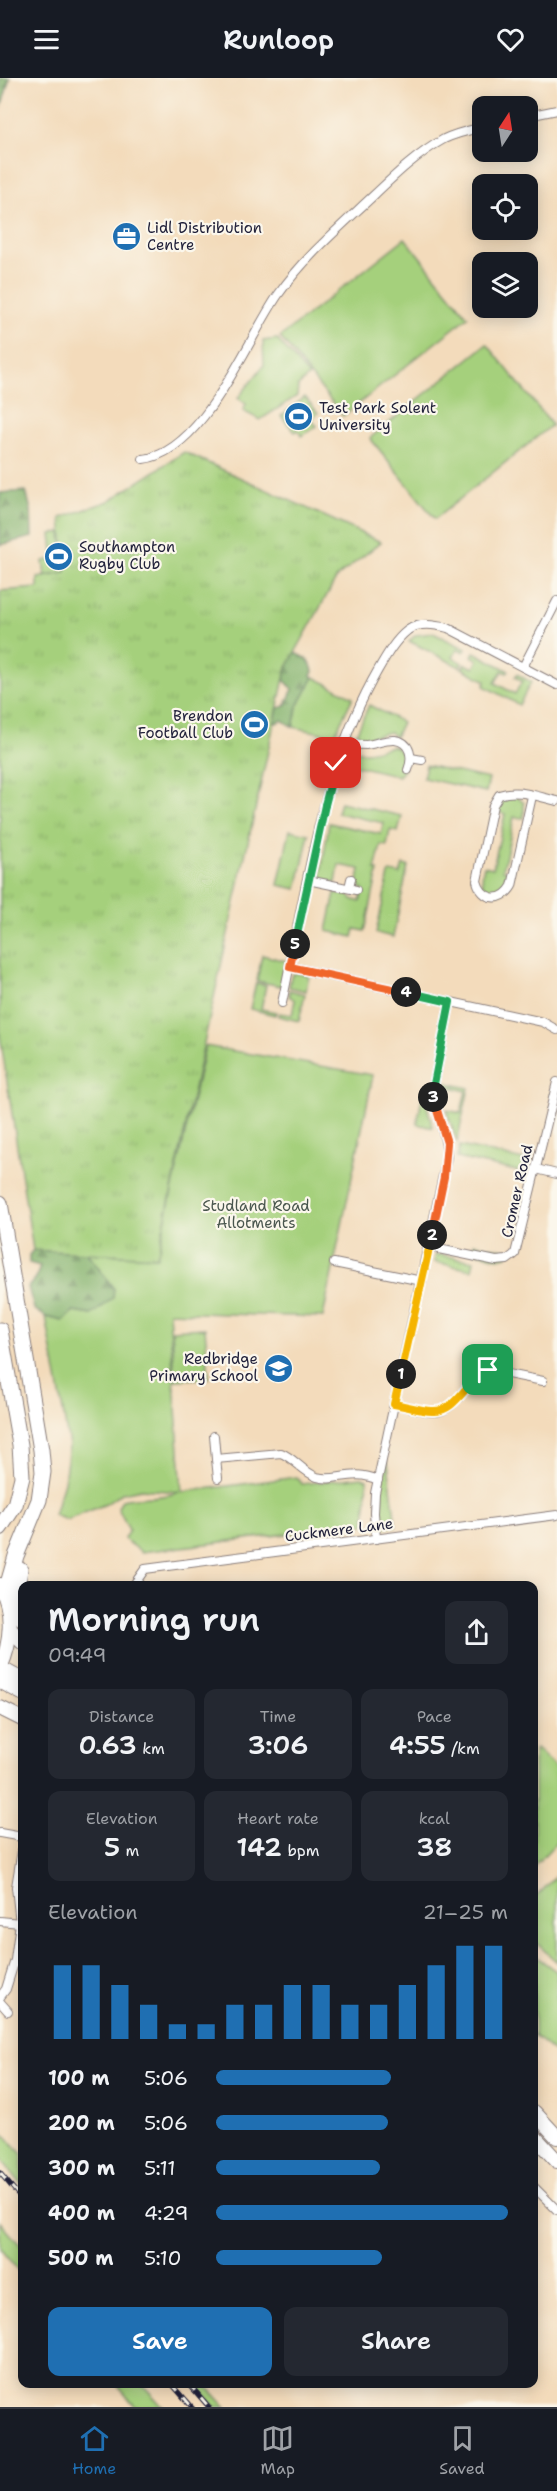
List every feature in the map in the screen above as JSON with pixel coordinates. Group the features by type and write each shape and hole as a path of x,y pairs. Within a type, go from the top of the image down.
{"highway":[{"path":"0,1203 43,1472 35,1525 23,1556 18,1581 18,1604"},
{"path":"0,1330 20,1445 22,1477 15,1505 0,1528"},
{"path":"2,1590 39,1500"}],"main road":[{"path":"2,1590 10,1629 8,1646 0,1668 18,1678"},
{"path":"10,1629 18,1638"},
{"path":"0,1681 18,1691"},
{"path":"0,1708 18,1717"},
{"path":"538,2117 557,2138"},
{"path":"538,2140 557,2161"}],"street":[{"path":"538,114 557,110"},
{"path":"143,459 155,458 164,453 198,423 230,381 279,294 344,223 400,170 427,149 446,138 472,130"},
{"path":"523,667 557,601"},
{"path":"282,1003 326,800 343,741 368,686 388,653 409,630 434,624 448,628 557,685"},
{"path":"343,741 353,745 401,741 408,747 411,758 408,770"},
{"path":"411,758 422,760"},
{"path":"532,796 512,886 508,894 498,899 487,896 479,890 477,881 493,805 499,795 508,791 557,801"},
{"path":"308,880 352,886"},
{"path":"290,967 543,1022 557,1030"},
{"path":"376,1539 374,1513 378,1480 447,1157 445,1129 433,1098 450,1002"},
{"name":"Cromer Road","path":"429,1247 496,1261 507,1260 517,1251 557,1082"},
{"path":"536,1169 557,1174"},
{"path":"334,1263 422,1281"},
{"path":"394,1404 433,1412 443,1410 450,1406 474,1378 488,1370 543,1381"},
{"path":"214,1436 218,1478"},
{"path":"216,1459 280,1453 289,1456 315,1476 323,1478 359,1473 378,1480"},
{"name":"Cuckmere Lane","path":"137,1581 145,1569 557,1517"},
{"path":"0,1833 18,1836"},
{"path":"0,1921 18,1923"},
{"path":"0,1997 18,1962"},
{"path":"0,2002 8,2011"},
{"path":"538,2191 557,2210"}],"green space":[{"path":"0,78 10,78 0,112"},
{"path":"405,238 468,317 343,416 280,337"},
{"path":"277,339 309,376 298,386 297,396 260,420 243,411 246,404 238,398 264,365 263,341"},
{"path":"487,344 552,425 435,519 370,438"},
{"name":"Test Park Solent University","path":"305,397 318,413 311,419 317,426 301,436 298,430 295,432 281,416"},
{"path":"184,452 381,542 337,577 286,669 157,1257 33,1250 0,1036 0,591 38,588 38,578 66,573 61,518 109,501"},
{"path":"26,491 31,510 32,537 0,545 0,493"},
{"name":"Southampton Rugby Club","path":"61,532 65,573 45,576 43,561 54,559 51,534"},
{"path":"433,633 466,649 464,652 458,649 453,657 462,663 460,667 409,641 416,635"},
{"path":"474,652 509,671 507,673 502,671 495,683 515,694 522,681 515,677 517,674 531,682 519,705 484,686 486,681 462,668 465,664 474,668 478,660 472,656"},
{"path":"295,653 309,662 313,672 311,675 314,677 297,708 293,727 282,720 274,724 278,708 285,706 293,689 284,680 286,669"},
{"path":"314,677 353,697 335,734 330,735 293,727 297,708"},
{"path":"369,705 402,722 395,737 390,732 353,741"},
{"path":"392,746 403,754 402,769 404,770 399,776 345,763 350,748 354,751 365,752"},
{"path":"426,765 489,779 486,792 423,778"},
{"path":"509,796 516,796 524,803 524,818 514,817 503,870 512,873 509,885 501,893 495,893 486,890 483,872 484,866 493,868 505,814 496,812 499,802"},
{"path":"340,802 402,816 398,832 390,830 387,846 381,845 375,870 378,871 365,931 355,929 353,937 327,931 335,893 349,895 360,902 363,889 357,887 360,869 339,865 336,883 320,880 329,823 381,834 384,823 337,813"},
{"path":"290,830 309,834 297,889 278,885"},
{"path":"403,865 408,866 393,937 376,933 389,874 390,872 400,874"},
{"path":"262,955 287,961 281,986 257,981"},
{"path":"294,973 309,975 306,991 289,987 291,976"},
{"path":"256,983 266,985 261,1009 276,1012 275,1015 250,1009"},
{"path":"289,990 305,994 299,1021 278,1016 279,1013 292,1015 295,1000 289,996"},
{"name":"Studland Road Allotments","path":"205,1046 373,1075 323,1317 169,1312 182,1492 297,1477 302,1484 362,1477 367,1479 366,1524 142,1552 124,1539 129,1530 118,1508 122,1500 164,1496 179,1492 141,1489 122,1493 106,1504 67,1520 54,1515 64,1482 69,1445 46,1317 63,1321 74,1312 92,1315 114,1289 87,1253 157,1257"},
{"path":"443,1082 469,1088 457,1142 446,1110 461,1113 466,1091 451,1087 449,1094 442,1092"},
{"path":"423,1092 433,1128 417,1124"},
{"path":"460,1146 528,1161 526,1173 457,1158"},
{"path":"474,1243 508,1250 507,1256 498,1258 473,1252"},
{"path":"33,1250 87,1253 114,1289 113,1298 92,1315 74,1312 63,1321 46,1317 34,1309 28,1287 36,1278 40,1266 29,1263 29,1255"},
{"path":"436,1254 474,1261 472,1270 434,1262"},
{"path":"205,1328 209,1378 175,1380 172,1330"},
{"path":"386,1461 388,1462 396,1526 379,1529 378,1501"},
{"path":"538,1751 557,1768 557,1842 538,1862"},
{"path":"557,1875 557,1962 538,1945 538,1895"},
{"path":"538,1958 557,1972 557,2054 538,2039"},
{"path":"0,2130 18,2150 18,2180 0,2158"},
{"path":"0,2222 18,2242 18,2270 0,2249"},
{"path":"119,2388 146,2388 163,2407 136,2407"},
{"path":"198,2388 209,2388 226,2407 215,2407"}],"railway":[{"path":"0,2173 18,2194"},
{"path":"175,2388 192,2407"},
{"path":"192,2388 209,2407"}],"place":[{"name":"Lidl Distribution Centre","path":"126,237"},
{"name":"Test Park Solent University","path":"298,417"},
{"name":"Southampton Rugby Club","path":"58,556"},
{"name":"Brendon Football Club","path":"254,725"},
{"name":"Redbridge Primary School","path":"279,1368"}],"route":[{"path":"336,763 290,967 450,1002 433,1098 438,1116 445,1129 447,1157 394,1404 433,1412 443,1410 450,1406 474,1378 488,1370"}]}
